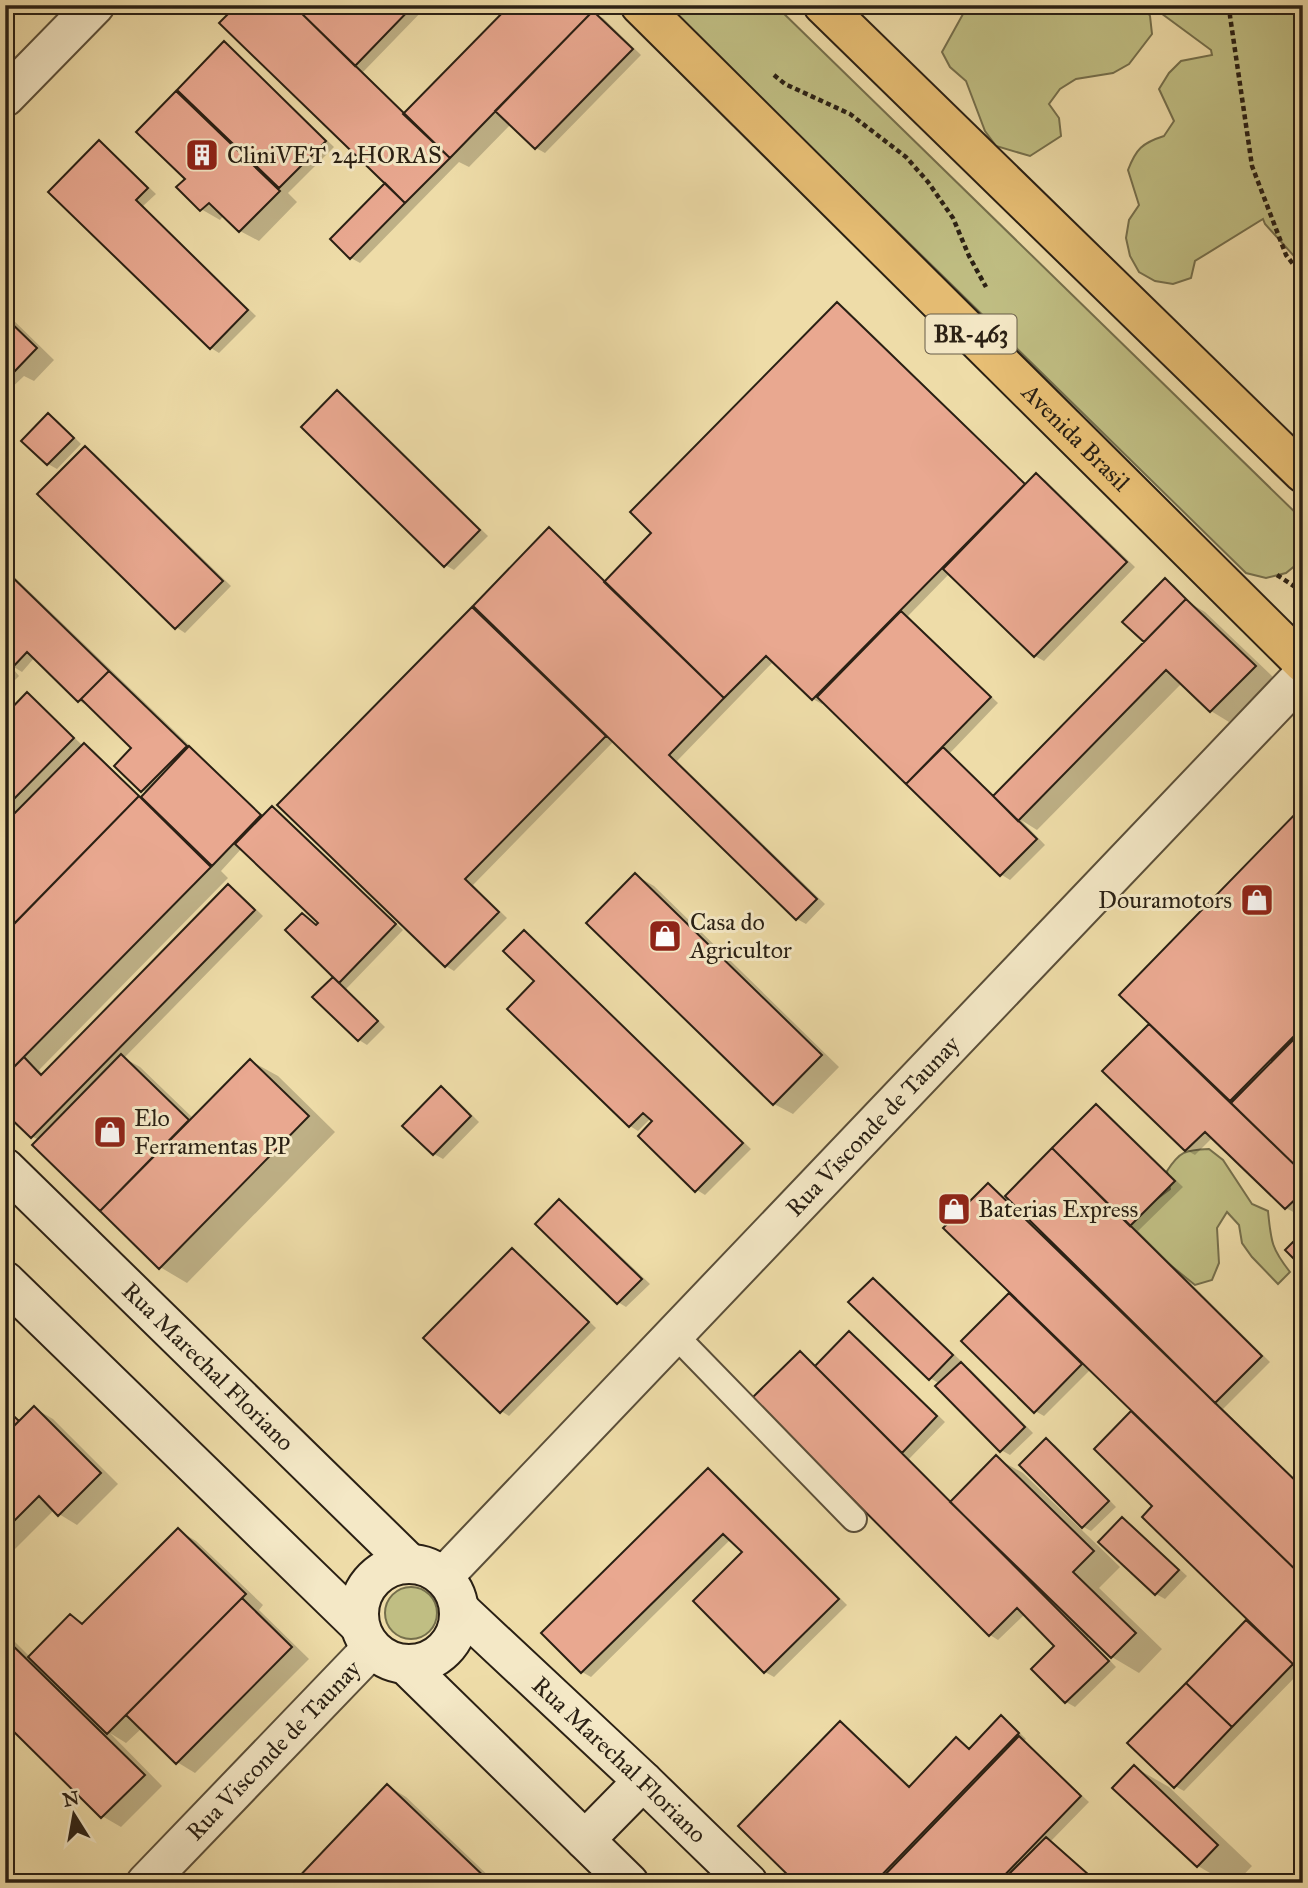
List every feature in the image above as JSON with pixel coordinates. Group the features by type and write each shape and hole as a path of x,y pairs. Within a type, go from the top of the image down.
{"main road":[{"path":"5,97 95,5"},
{"name":"Avenida Brasil","path":"639,5 1303,663"},
{"path":"823,5 1303,473"},
{"name":"Rua Visconde de Taunay","path":"437,1583 1303,675"},
{"name":"Rua Marechal Floriano","path":"5,1168 748,1883"},
{"path":"5,1281 365,1637 381,1657 406,1665 427,1661 446,1649 457,1630 437,1583 387,1568 369,1582 359,1602 365,1637"},
{"name":"Rua Visconde de Taunay","path":"146,1883 365,1637"},
{"path":"406,1665 629,1883"},
{"path":"585,1840 643,1781"}],"lane":[{"path":"674,1334 854,1519"}],"path":[{"path":"1230,5 1252,166 1286,255 1303,276"},
{"path":"764,67 785,84 850,114 906,157 928,182 953,218 988,292"},
{"path":"1269,570 1303,592"}],"shaded area":[{"path":"666,5 775,5 1303,520 1303,557 1297,564 1286,573 1266,578 1246,573"},
{"path":"968,5 1144,5 1150,16 1152,34 1129,64 1113,73 1076,79 1060,89 1049,104 1059,118 1061,136 1030,156 996,146 985,131 966,81 950,67 942,52"},
{"path":"1150,5 1303,5 1303,266 1263,219 1195,261 1191,278 1173,284 1155,281 1139,272 1130,256 1126,238 1129,220 1139,205 1128,170 1141,148 1164,136 1174,121 1159,89 1169,73 1181,61 1212,55 1211,50"},
{"path":"1209,1149 1223,1160 1252,1204 1268,1211 1273,1244 1290,1272 1278,1284 1242,1243 1239,1225 1227,1212 1217,1228 1219,1263 1212,1280 1195,1285 1148,1247 1132,1238 1129,1220 1170,1189 1167,1171 1176,1159 1189,1151"},
{"path":"411,1587 421,1589 429,1595 435,1603 435,1623 429,1631 421,1637 411,1639 401,1637 393,1631 387,1623 385,1613 387,1603 393,1595 401,1589"}],"building":[{"path":"237,5 293,5 450,158 405,203 219,23"},
{"path":"293,5 414,5 355,66"},
{"path":"510,5 579,5 589,15 450,158 403,114"},
{"path":"593,11 633,49 535,149 495,111"},
{"path":"224,41 326,141 279,188 177,90"},
{"name":"CliniVET 24HORAS","path":"176,91 280,191 239,232 209,203 200,211 176,187 185,179 136,132"},
{"path":"99,140 148,188 136,200 248,310 210,349 48,192"},
{"path":"385,183 405,203 350,259 330,239"},
{"path":"837,302 1025,484 812,700 766,656 724,698 604,582 651,533 630,512"},
{"path":"5,317 37,348 14,372 5,363"},
{"path":"337,390 480,530 444,567 301,427"},
{"path":"48,413 74,438 47,465 21,441"},
{"path":"85,446 223,581 175,629 37,494"},
{"path":"1036,473 1127,562 1034,657 943,569"},
{"path":"549,527 724,698 669,755 817,899 796,920 473,606"},
{"path":"5,570 109,671 78,702 27,652 12,668 5,661"},
{"path":"1165,578 1186,599 1144,642 1122,622"},
{"path":"1186,599 1256,666 1210,712 1166,670 1018,821 993,796"},
{"path":"472,607 606,736 465,879 499,912 445,967 277,805"},
{"path":"901,611 991,697 906,784 817,697"},
{"path":"109,671 187,746 141,792 114,766 131,748 81,699"},
{"path":"27,692 74,738 5,808 5,715"},
{"path":"84,743 139,796 15,923 5,914 5,823"},
{"path":"189,746 261,815 212,866 141,797"},
{"path":"943,747 1037,839 1000,876 906,784"},
{"path":"139,796 211,867 5,1076 5,933"},
{"path":"272,806 396,924 339,983 285,930 302,913 316,925 318,923 235,844"},
{"name":"Douramotors","path":"1303,806 1303,1027 1230,1101 1119,995"},
{"path":"635,873 822,1055 773,1105 586,923"},
{"path":"228,884 255,910 31,1138 5,1113 5,1076 24,1057 41,1075"},
{"path":"524,930 743,1143 695,1192 638,1136 652,1121 643,1113 629,1127 507,1009 534,981 503,951"},
{"path":"333,977 378,1021 358,1041 312,997"},
{"path":"1149,1024 1303,1173 1303,1192 1285,1209 1205,1132 1185,1151 1102,1071"},
{"path":"1303,1030 1303,1173 1231,1103"},
{"name":"Elo Ferramentas PP","path":"121,1054 189,1120 100,1211 32,1145"},
{"path":"250,1059 309,1116 159,1269 100,1211"},
{"path":"441,1086 471,1116 433,1155 402,1126"},
{"path":"1096,1104 1175,1181 1130,1226 1052,1148"},
{"path":"1052,1148 1262,1356 1215,1403 1005,1196"},
{"path":"988,1183 1303,1488 1303,1577 943,1228"},
{"path":"559,1199 642,1279 617,1304 535,1224"},
{"path":"1303,1232 1303,1268 1285,1250"},
{"path":"512,1248 589,1322 500,1413 423,1338"},
{"path":"873,1278 953,1355 929,1380 848,1302"},
{"path":"1009,1293 1082,1364 1034,1413 961,1341"},
{"path":"849,1331 937,1416 902,1453 815,1366"},
{"path":"800,1351 1109,1661 1065,1703 1031,1669 1054,1646 1017,1608 989,1636 752,1398"},
{"path":"961,1362 1025,1427 1000,1452 935,1386"},
{"path":"34,1406 101,1473 58,1516 39,1496 5,1530 5,1435"},
{"path":"5,1408 19,1421 5,1435"},
{"path":"1131,1411 1303,1577 1303,1662 1297,1668 1142,1517 1152,1506 1094,1449"},
{"path":"1046,1438 1109,1501 1082,1528 1019,1465"},
{"path":"996,1455 1094,1551 1073,1572 1136,1633 1111,1658 950,1502"},
{"path":"708,1468 839,1599 764,1673 693,1601 742,1552 723,1534 581,1673 541,1633"},
{"path":"1122,1517 1179,1570 1155,1595 1098,1542"},
{"path":"178,1528 246,1594 107,1734 28,1657 70,1614 82,1624"},
{"path":"242,1598 292,1647 176,1764 126,1715"},
{"path":"1246,1620 1293,1664 1232,1727 1186,1683"},
{"path":"5,1638 145,1775 101,1818 5,1723"},
{"path":"1186,1683 1232,1727 1174,1788 1127,1743"},
{"path":"1001,1715 1019,1733 874,1883 796,1883 738,1826 840,1721 909,1787 956,1737 969,1749"},
{"path":"1019,1736 1081,1796 997,1883 877,1883"},
{"path":"1134,1765 1218,1845 1197,1867 1112,1788"},
{"path":"387,1784 491,1883 293,1883"},
{"path":"1046,1837 1098,1883 1000,1883"}],"place":[{"name":"CliniVET 24HORAS","path":"202,155"},
{"name":"Douramotors","path":"1257,900"},
{"name":"Casa do Agricultor","path":"665,936"},
{"name":"Elo Ferramentas PP","path":"110,1132"},
{"name":"Baterias Express","path":"954,1209"}]}
